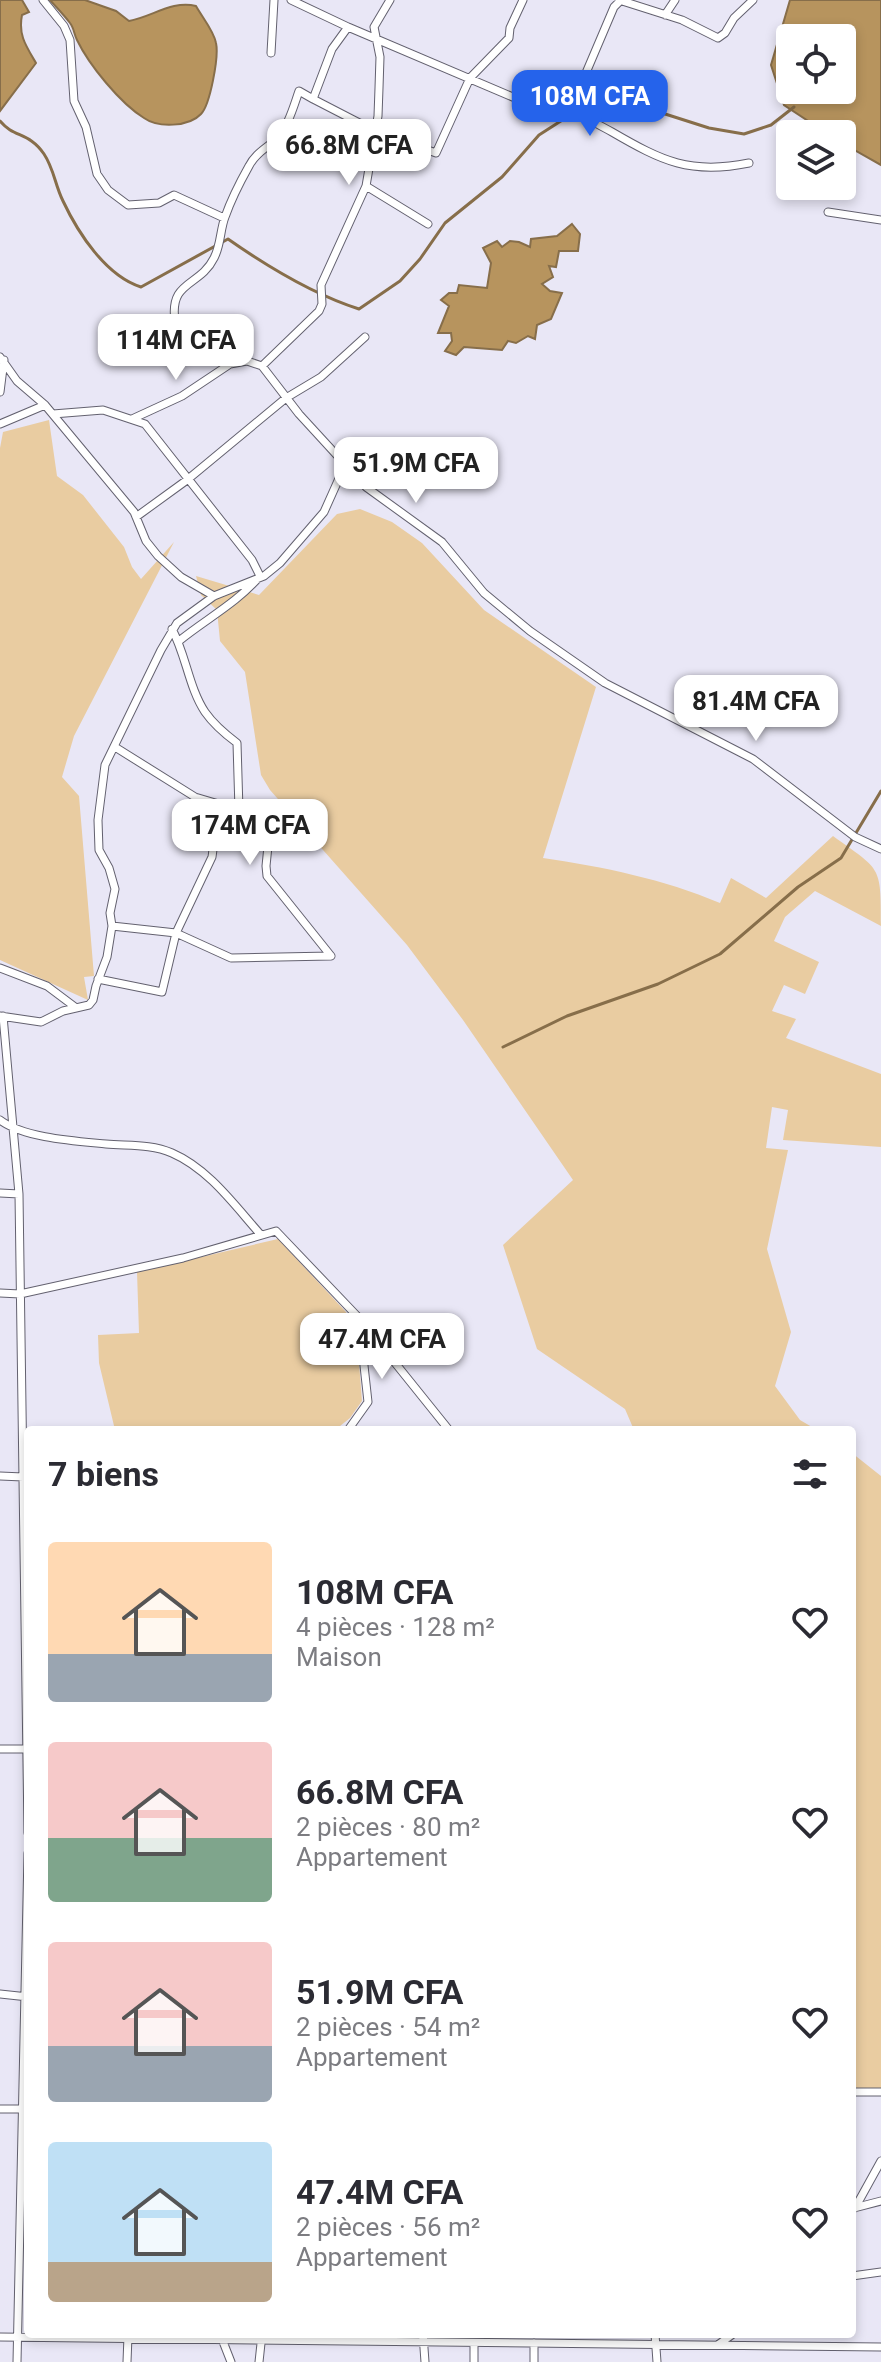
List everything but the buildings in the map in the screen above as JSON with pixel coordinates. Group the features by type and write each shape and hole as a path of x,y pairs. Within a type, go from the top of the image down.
{"street":[{"path":"43,0 64,26 70,40 74,101 86,127 97,174 108,190 128,205 159,203 174,195 224,218"},
{"path":"271,53 274,0"},
{"path":"291,0 548,112 574,101 614,7 620,0 718,38 753,0"},
{"path":"309,8 314,0"},
{"path":"262,366 319,311 322,304 321,285 366,186 375,131 380,57 374,27 390,0"},
{"path":"230,364 191,321 175,321 177,294 206,270 215,258 224,218 249,165 260,151 277,139 289,120 299,91 375,131 436,153 470,78 509,38 510,28 523,0"},
{"path":"665,15 675,0"},
{"path":"313,99 332,49 348,27"},
{"path":"574,101 583,116 647,153 672,163 725,168 749,163"},
{"path":"366,186 428,224"},
{"path":"828,212 881,220"},
{"path":"136,517 187,480 286,398 321,377 365,337"},
{"path":"0,392 2,359"},
{"path":"2,359 17,381 53,414 136,517 146,541 165,563 181,577 214,596"},
{"path":"132,419 182,396 230,364 247,361 262,366 286,398 366,487 442,542 484,593 567,659 605,683 753,759 855,837 881,849"},
{"path":"0,424 45,405"},
{"path":"53,414 103,410 145,424 240,543 260,576"},
{"path":"25,1426 19,1194 1,1016 41,1022 75,1007 89,1005 93,1000 107,957 115,889 109,868 99,850 98,820 105,765 172,629 214,596 260,576 280,563 331,502 345,465"},
{"path":"179,641 206,619 244,596 260,576"},
{"path":"172,629 204,711 224,735 237,743 239,810"},
{"path":"112,926 176,933 231,958 331,956 267,876 269,836 239,810 219,805 175,785 115,747"},
{"path":"98,979 162,992 176,933 212,857 219,805"},
{"path":"0,968 47,986 75,1007"},
{"path":"0,1120 13,1129 105,1144 153,1146 174,1153 205,1173 261,1235"},
{"path":"0,1193 19,1194"},
{"path":"0,1293 20,1294 183,1258 276,1231 359,1318 446,1426"},
{"path":"351,1426 368,1402 359,1318"},
{"path":"24,1458 24,1485"},
{"path":"0,1476 23,1477"},
{"path":"0,1749 24,1749"},
{"path":"0,1994 24,1997"},
{"path":"856,2092 881,2092"},
{"path":"0,2109 24,2109"},
{"path":"856,2205 881,2161"},
{"path":"856,2207 881,2201"},
{"path":"17,2362 24,2208"},
{"path":"856,2275 881,2272"},
{"path":"0,2337 24,2337"},
{"path":"127,2362 128,2338"},
{"path":"211,2338 242,2338"},
{"path":"259,2362 263,2338"},
{"path":"346,2338 424,2338 474,2343 501,2338 534,2343 881,2347"},
{"path":"424,2338 425,2362"},
{"path":"655,2338 657,2362"},
{"path":"717,2345 727,2338"},
{"path":"222,2339 231,2362"},
{"path":"474,2343 474,2362"},
{"path":"534,2343 534,2362"}],"shaded area":[{"path":"0,0 22,0 29,12 22,15 21,29 36,63 0,111"},
{"path":"50,0 85,0 116,11 129,21 170,7 196,6 213,34 217,50 210,91 201,114 189,122 165,125 150,121 135,111 97,72 82,50 71,25"},
{"path":"790,0 881,0 881,165 856,151 856,120 807,120 784,105 856,104 856,24 783,24"},
{"path":"776,48 776,80 771,65"},
{"path":"572,224 580,234 578,251 559,251 556,267 549,266 553,277 542,284 550,291 562,293 551,319 537,325 535,339 528,336 516,343 508,341 502,350 464,347 456,355 445,351 452,341 451,333 438,333 449,306 441,300 449,293 457,293 459,285 487,288 491,263 483,248 497,241 502,247 510,241 530,247 531,239 557,236"},
{"path":"49,420 57,476 83,495 124,547 141,579 174,542 74,736 62,777 79,796 94,976 84,977 88,1000 0,960 0,448 3,432"},
{"path":"360,509 392,522 422,543 484,610 596,687 543,858 633,875 720,903 731,878 766,898 833,836 861,856 875,871 880,891 881,926 815,891 785,917 774,941 819,962 805,994 784,985 772,1011 796,1019 786,1038 881,1074 881,1147 783,1140 788,1110 772,1107 766,1148 788,1150 767,1249 791,1332 775,1386 800,1420 810,1426 632,1426 625,1409 537,1349 503,1245 573,1180 463,1020 407,945 270,790 261,775 245,672 220,641 217,610 201,595 196,576 259,595 337,514"},
{"path":"278,1239 346,1312 358,1350 362,1401 340,1426 114,1426 99,1363 98,1335 139,1333 137,1272"},
{"path":"856,1456 881,1476 881,2090 856,2087"}],"waterway":[{"path":"0,121 33,142 44,154 63,201 85,239 105,263 128,281 141,287 228,239 291,279 359,309 400,281 445,223 502,177 539,135 578,110 602,105 637,105 709,128 744,134 771,125 794,107"},
{"path":"503,1047 567,1016 658,984 720,954 798,887 841,858 881,791"}]}
